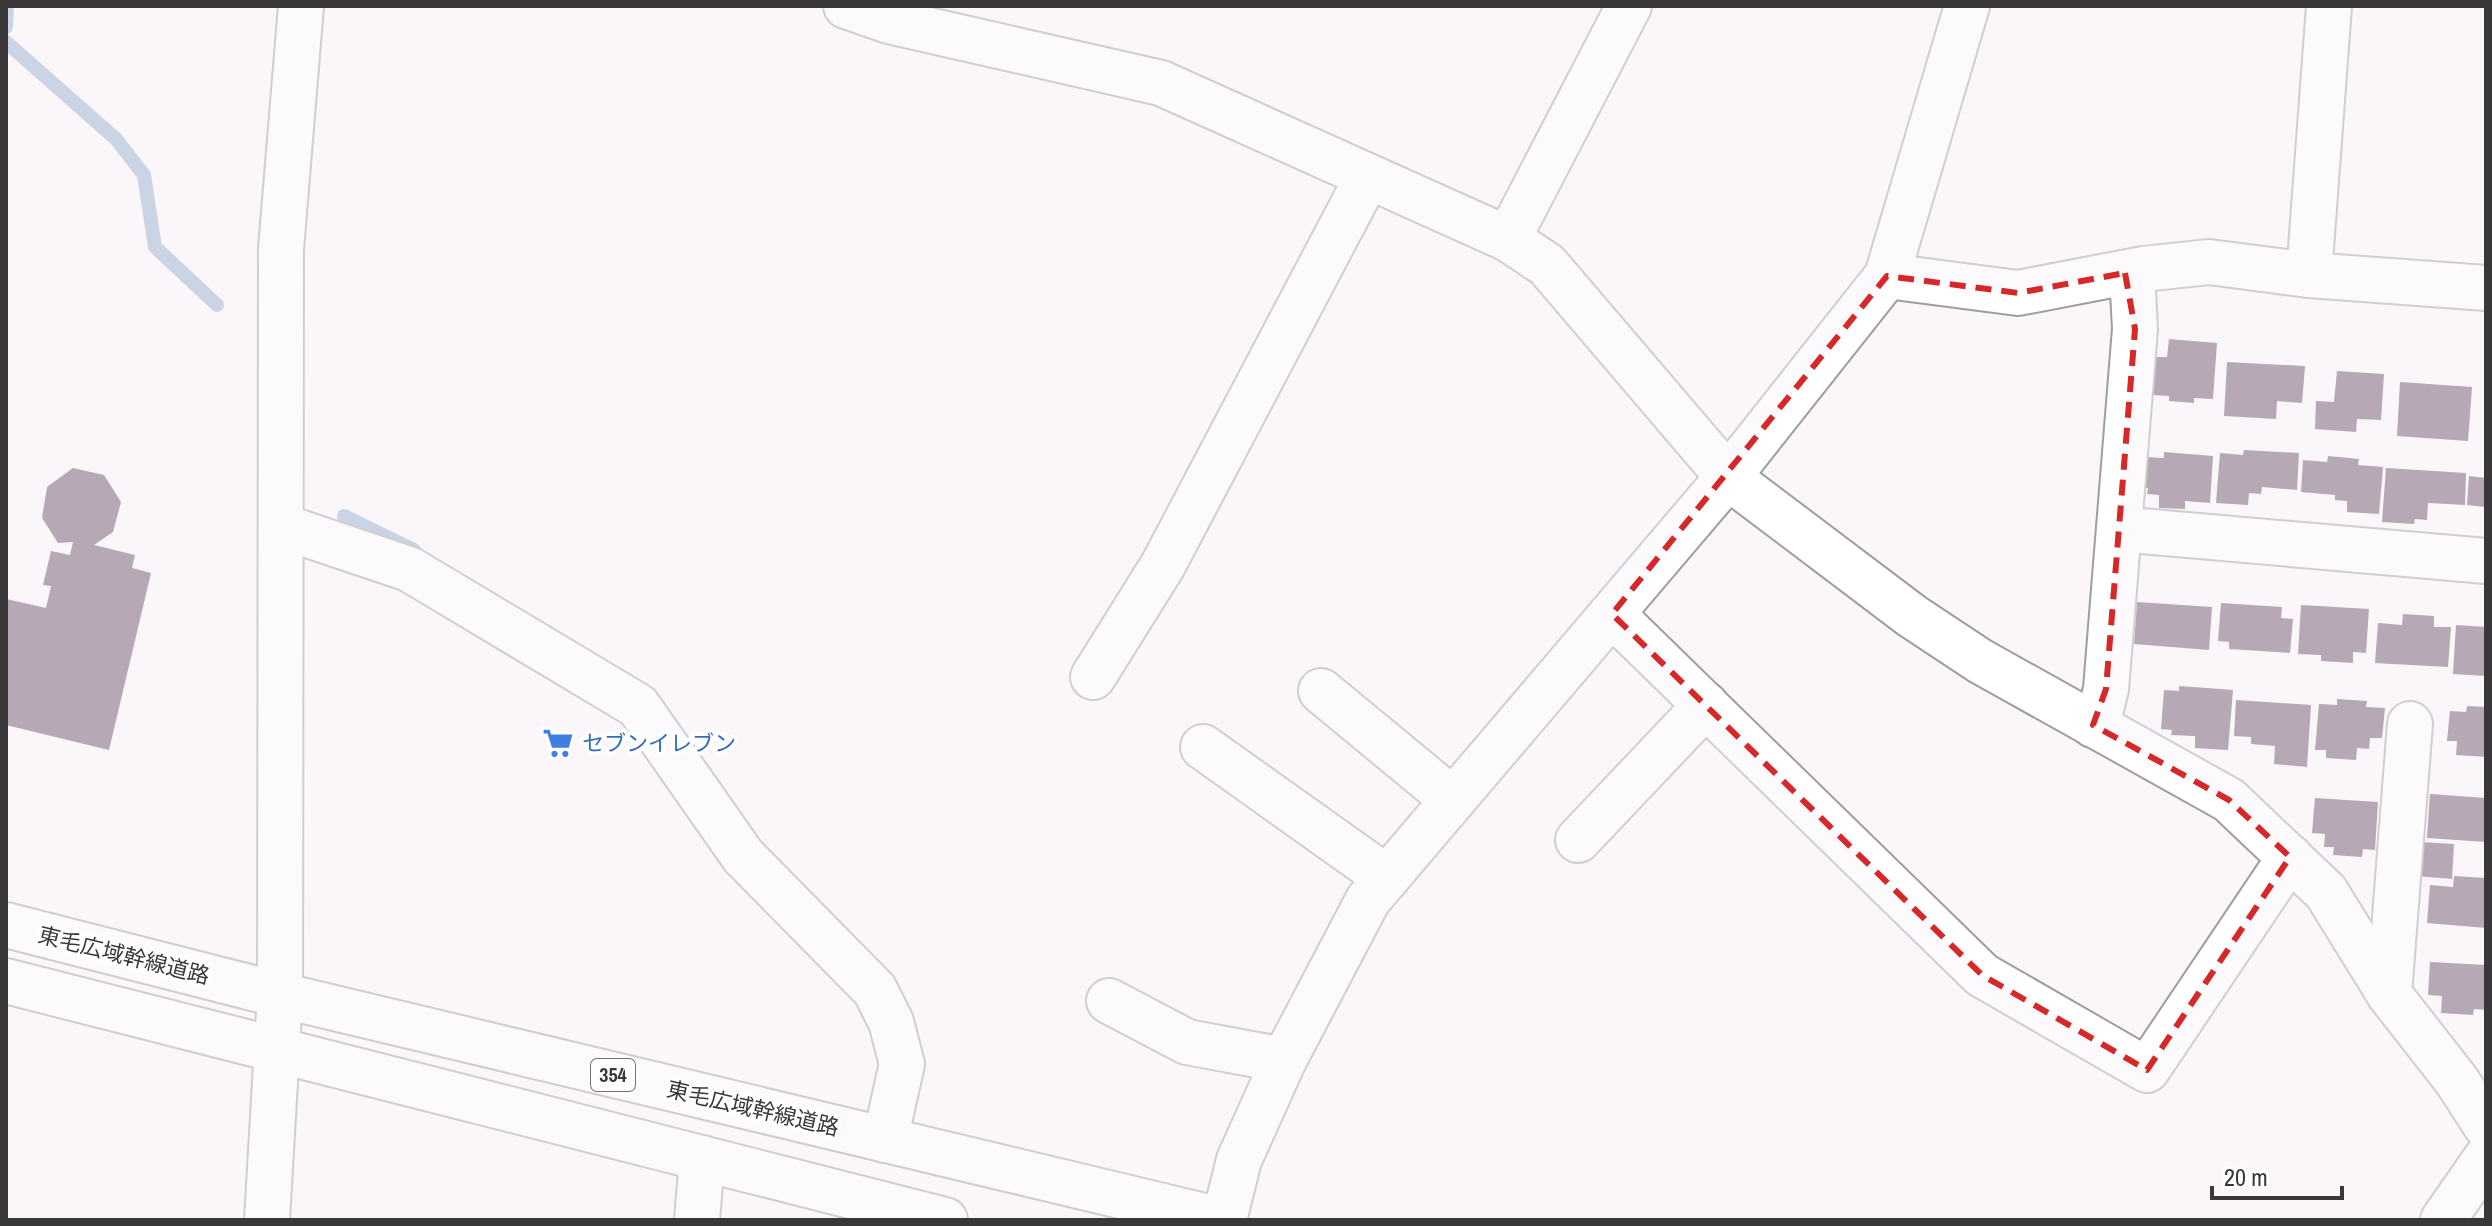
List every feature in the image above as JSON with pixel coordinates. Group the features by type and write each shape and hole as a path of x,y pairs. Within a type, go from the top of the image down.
{"main road":[{"path":"267,1220 280,995 281,249 301,6"},
{"path":"846,6 889,21 1161,83 1508,239 1547,265 1728,477 1912,616 1980,661 2229,800 2326,892 2389,994 2471,1079 2486,1126"},
{"path":"1508,239 1629,6"},
{"path":"1223,1220 1239,1160 1284,1060 1368,900 1728,477 1887,276 1967,6"},
{"path":"2309,275 2329,6"},
{"path":"1093,677 1163,565 1367,178"},
{"path":"1887,276 2018,293 2125,273 2209,262 2309,275 2486,288"},
{"path":"2093,725 2100,713 2106,689 2135,329 2133,291 2125,273"},
{"path":"281,526 409,569 638,706 743,856 875,990 891,1022 902,1064 885,1140"},
{"path":"2119,529 2486,561"},
{"path":"1612,614 1982,975 2147,1070 2290,857"},
{"path":"1321,691 1453,800"},
{"path":"1578,840 1706,705"},
{"path":"2389,994 2410,724"},
{"path":"1203,747 1387,878"},
{"name":"東毛広域幹線道路","path":"6,925 280,995 1223,1220"},
{"path":"6,981 945,1220"},
{"path":"1109,1001 1187,1042 1284,1060"},
{"path":"697,1220 702,1158"},
{"path":"2443,1220 2486,1158"}],"highlighted area":[{"path":"2125,273 2135,329 2106,689 2093,725 2229,800 2290,857 2147,1070 1982,975 1612,614 1887,276 2018,293"}],"building":[{"path":"2169,339 2217,343 2213,399 2194,398 2194,403 2169,401 2169,396 2151,395 2154,357 2167,357"},
{"path":"2227,362 2305,366 2302,403 2277,401 2276,419 2224,416"},
{"path":"2337,371 2384,374 2381,420 2357,419 2356,432 2315,429 2316,401 2334,402"},
{"path":"2400,382 2472,387 2468,441 2397,436"},
{"path":"2244,450 2299,453 2297,490 2262,487 2261,494 2249,493 2248,505 2216,503 2220,453 2243,455"},
{"path":"2164,452 2213,456 2210,503 2185,501 2185,509 2159,508 2159,495 2147,494 2148,488 2142,488 2144,457 2164,458"},
{"path":"2328,456 2359,459 2358,465 2383,467 2379,514 2347,512 2347,501 2335,500 2335,495 2301,492 2303,460 2327,462"},
{"path":"73,468 104,475 121,502 113,532 94,545 135,555 132,568 151,573 109,750 6,725 6,599 46,608 51,586 43,585 51,551 70,555 73,542 58,543 42,518 47,487"},
{"path":"2386,468 2466,473 2465,505 2428,503 2427,520 2415,519 2414,524 2382,522"},
{"path":"2469,476 2486,478 2486,507 2467,505"},
{"path":"2137,602 2212,607 2209,650 2134,644"},
{"path":"2221,603 2282,607 2281,618 2293,619 2290,653 2229,649 2229,642 2218,641"},
{"path":"2301,605 2369,609 2366,653 2353,652 2353,663 2321,661 2321,655 2298,654"},
{"path":"2403,614 2434,616 2434,627 2451,627 2448,667 2375,663 2378,623 2402,625"},
{"path":"2456,625 2486,627 2486,676 2453,674"},
{"path":"2179,686 2233,690 2228,750 2195,748 2195,736 2171,735 2172,730 2161,729 2164,690 2179,691"},
{"path":"2337,699 2367,701 2366,707 2385,708 2382,738 2370,738 2369,749 2357,748 2356,760 2326,758 2326,750 2315,750 2319,704 2337,705"},
{"path":"2236,700 2311,705 2307,767 2274,764 2275,746 2251,744 2251,737 2234,736"},
{"path":"2467,706 2486,707 2486,757 2456,755 2457,741 2447,741 2450,711 2466,712"},
{"path":"2430,794 2486,798 2486,842 2427,838"},
{"path":"2315,798 2378,802 2375,850 2363,849 2362,857 2333,855 2334,847 2324,847 2325,834 2312,833"},
{"path":"2420,842 2454,844 2452,879 2417,876"},
{"path":"2454,876 2486,878 2486,928 2427,923 2430,885 2453,887"},
{"path":"2430,962 2486,965 2486,1010 2474,1009 2473,1015 2441,1013 2442,996 2428,995"}],"waterway":[{"path":"6,27 7,6"},
{"path":"6,42 116,139 144,175 155,247 217,305"},
{"path":"344,516 414,550"}],"place":[{"name":"セブンイレブン","path":"558,743"}]}
